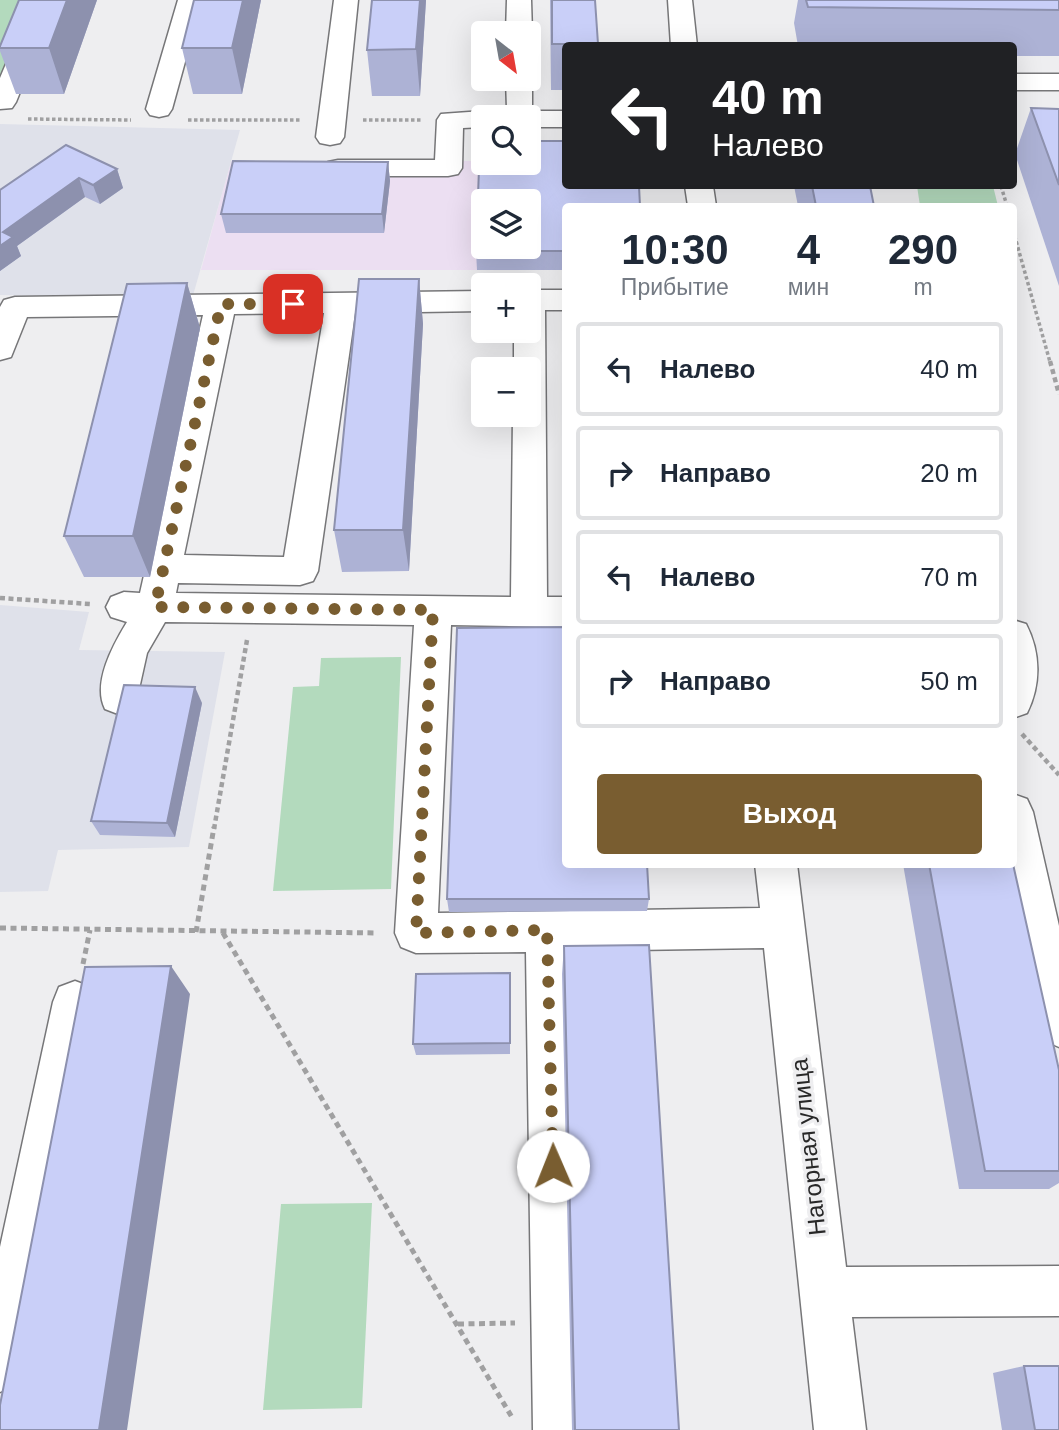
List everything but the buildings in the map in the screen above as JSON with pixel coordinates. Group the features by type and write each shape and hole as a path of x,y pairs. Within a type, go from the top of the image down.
{"street":[{"path":"3,102 45,0"},
{"path":"151,114 190,0"},
{"path":"330,137 346,0"},
{"path":"519,0 519,21"},
{"path":"680,0 684,42"},
{"path":"1017,82 1059,82"},
{"path":"541,116 562,119"},
{"path":"311,169 448,168 450,120 471,119"},
{"path":"541,300 562,300"},
{"path":"0,349 15,307 471,301"},
{"path":"164,569 300,571 341,303"},
{"path":"118,698 140,607 164,569 221,304"},
{"path":"529,343 529,611"},
{"path":"140,607 562,612"},
{"path":"433,610 416,933 784,928"},
{"path":"1017,652 1020,665 1017,681"},
{"path":"1017,831 1059,1025"},
{"name":"Нагорная улица","path":"776,868 840,1430"},
{"path":"547,930 559,1430"},
{"path":"0,1366 75,1002"},
{"path":"825,1292 1059,1290"}],"path":[{"path":"26,119 151,114"},
{"path":"1017,244 1059,394"},
{"path":"0,597 53,601"},
{"path":"196,932 253,607"},
{"path":"1017,729 1059,775"},
{"path":"0,928 223,933 416,933"},
{"path":"223,933 520,1430"},
{"path":"457,1324 556,1322"}],"shaded area":[{"path":"0,124 240,130 192,299 0,295"},
{"path":"231,161 471,161 471,175 480,175 479,189 471,189 471,259 477,259 477,270 201,270"},
{"path":"0,605 89,612 79,650 225,652 189,847 58,850 48,891 0,892"}],"green space":[{"path":"0,0 41,0 0,94"},
{"path":"917,189 994,189 997,203 920,203"},
{"path":"401,657 391,889 273,891 293,687 319,686 321,658"},
{"path":"372,1203 362,1408 263,1410 281,1204"}],"route":[{"path":"293,304 221,304 155,607 433,610 416,933 547,930 553,1166"}]}
